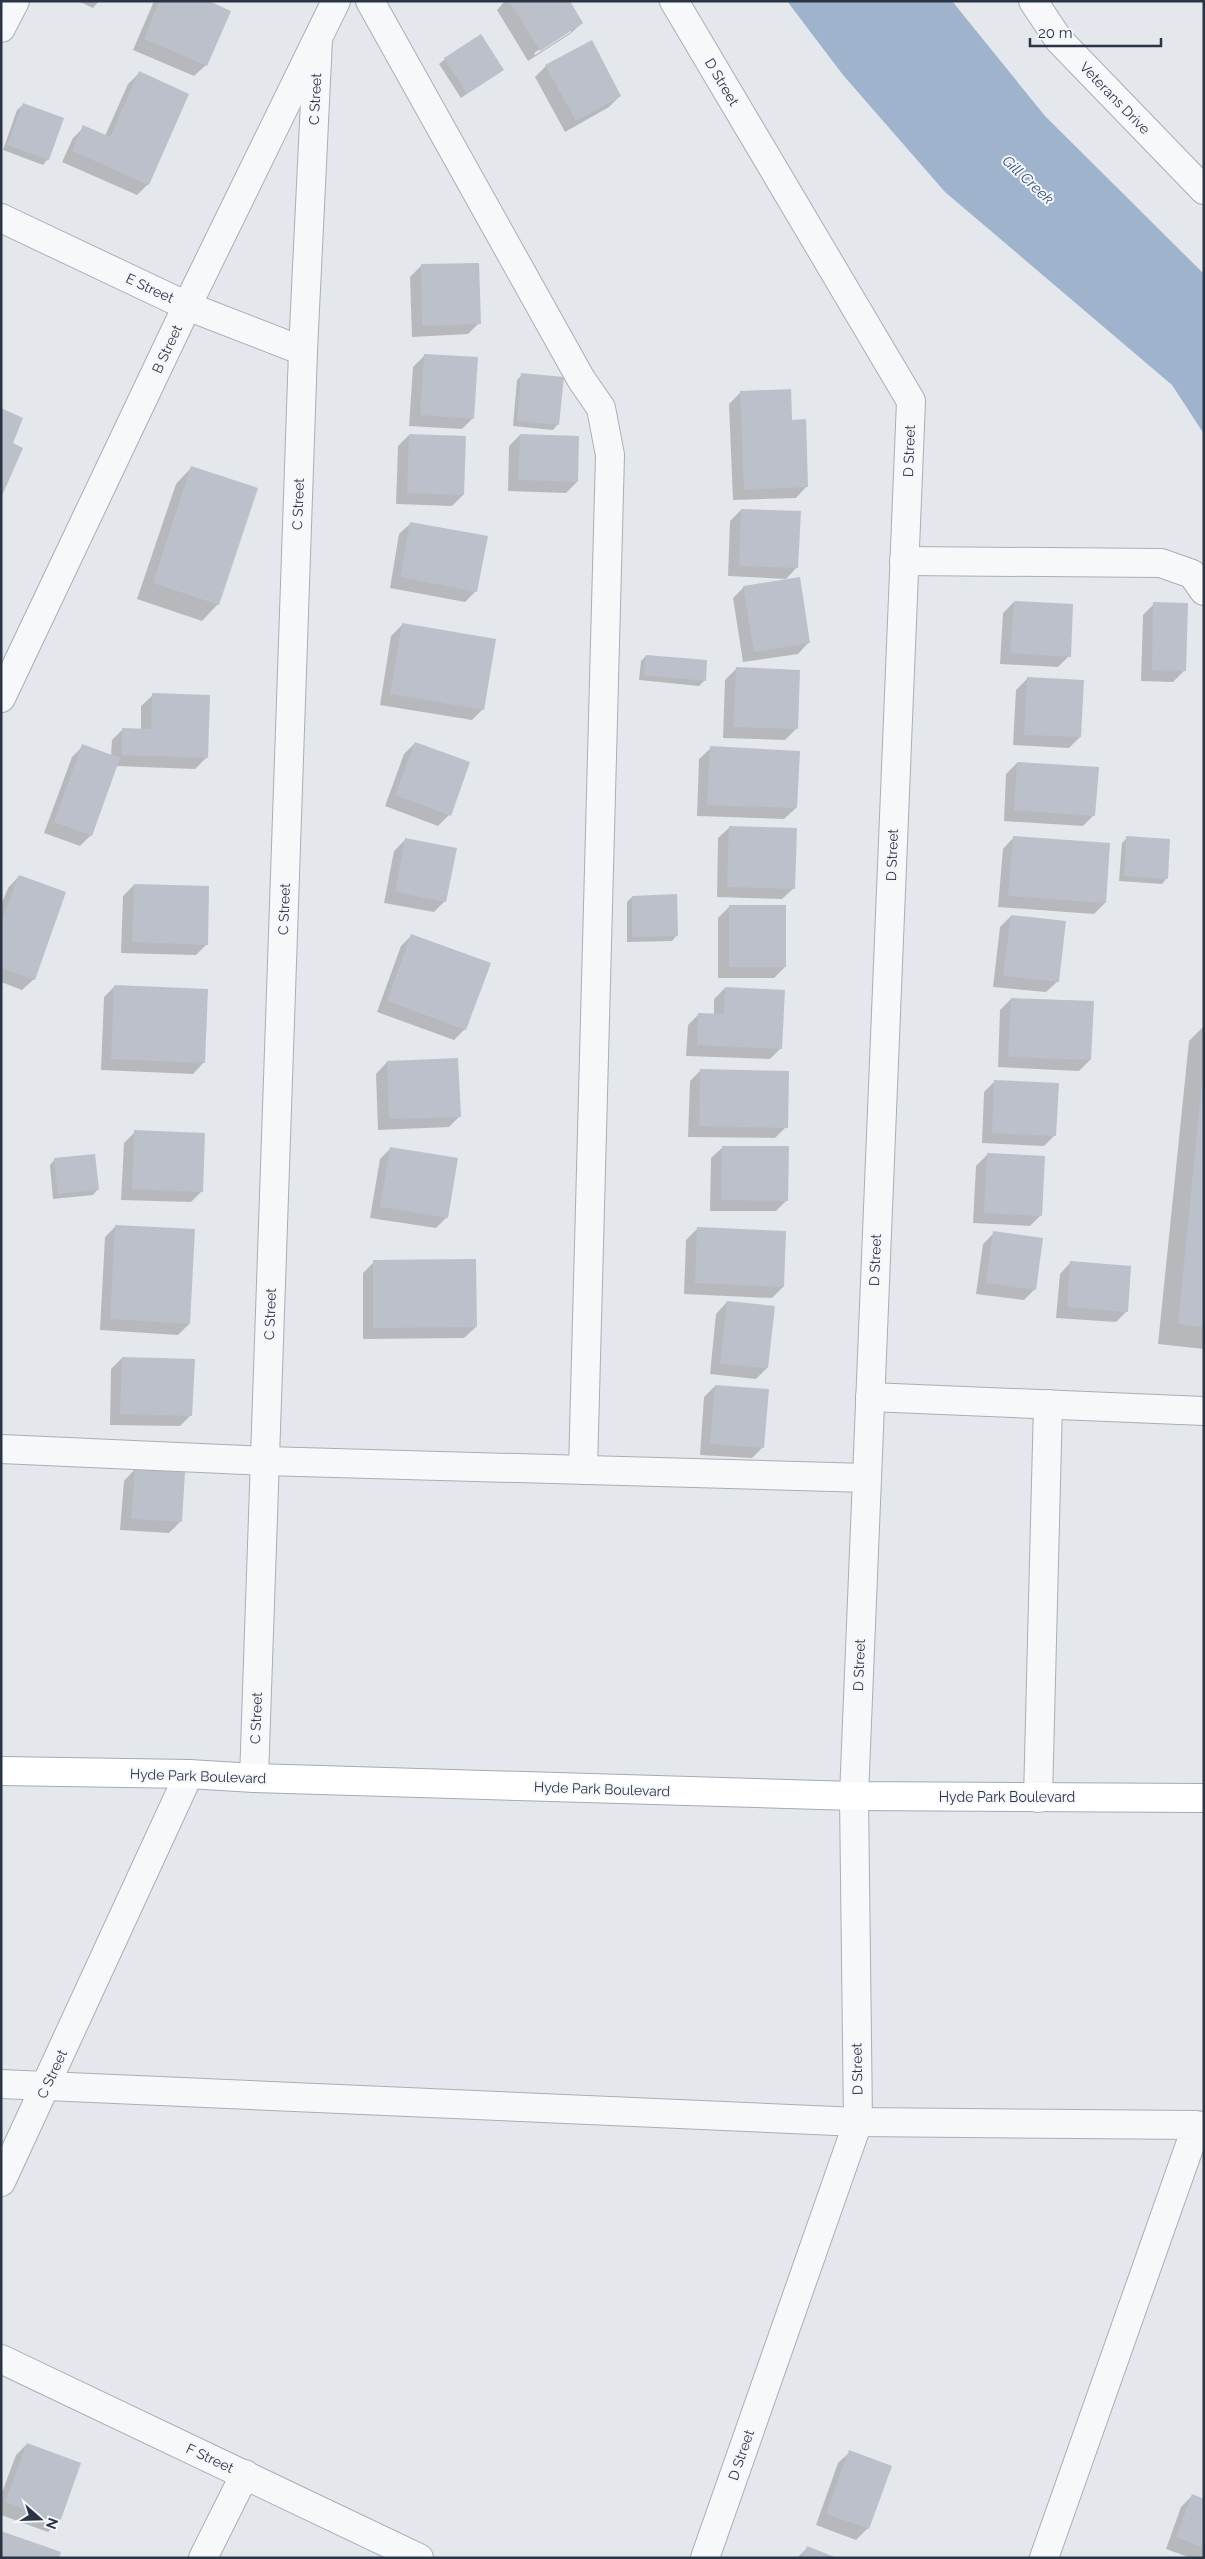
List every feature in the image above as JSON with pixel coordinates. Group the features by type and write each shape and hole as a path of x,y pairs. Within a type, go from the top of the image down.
{"main road":[{"name":"Hyde Park Boulevard","path":"1,1771 189,1774 254,1778 854,1796 1204,1798"}],"street":[{"path":"1,28 15,1"},
{"name":"B Street","path":"1,698 187,306 336,1"},
{"path":"370,1 581,378 601,408 610,455 583,1470"},
{"name":"D Street","path":"674,1 911,401 854,1796 858,2122 705,2558"},
{"name":"Veterans Drive","path":"1033,1 1059,40 1204,190"},
{"name":"C Street","path":"254,1778 303,351 318,40"},
{"name":"E Street","path":"1,218 187,306 303,351"},
{"path":"904,561 1162,563 1192,574 1204,592"},
{"path":"870,1397 1204,1411"},
{"path":"1038,1798 1048,1404"},
{"path":"1,1450 264,1461 867,1478"},
{"name":"C Street","path":"1,2182 189,1774"},
{"path":"1,2084 858,2122 1197,2125 1044,2558"},
{"name":"F Street","path":"1,2358 419,2558"},
{"path":"203,2558 245,2474"}],"water":[{"name":"Gill Creek","path":"787,1 952,1 1045,116 1204,274 1204,434 1172,385 945,192 843,75"}],"building":[{"path":"159,1 209,1 231,11 207,66 144,39"},
{"path":"509,1 570,1 583,23 540,51"},
{"path":"481,34 504,70 467,94 444,58"},
{"path":"592,40 621,96 576,121 545,65"},
{"path":"139,71 189,94 149,185 72,151 83,125 110,137"},
{"path":"23,103 64,118 49,160 7,145"},
{"path":"479,263 481,324 422,326 421,264"},
{"path":"424,354 478,357 474,419 420,415"},
{"path":"521,373 564,377 559,425 517,421"},
{"path":"791,389 792,420 806,419 808,487 744,490 740,391"},
{"path":"1,408 23,418 13,443 23,448 1,498"},
{"path":"409,434 466,436 464,495 407,493"},
{"path":"520,434 579,436 578,482 518,480"},
{"path":"191,466 258,488 219,605 153,583"},
{"path":"741,509 801,511 798,568 739,566"},
{"path":"410,522 488,536 477,592 400,577"},
{"path":"800,577 810,643 754,652 743,586"},
{"path":"1014,601 1073,604 1071,657 1010,653"},
{"path":"1153,602 1188,603 1186,671 1152,670"},
{"path":"402,623 496,639 484,710 390,694"},
{"path":"646,655 707,660 706,681 644,675"},
{"path":"736,667 800,670 798,729 733,727"},
{"path":"1027,677 1084,680 1081,737 1024,735"},
{"path":"152,693 210,695 208,758 122,755 122,728 151,729"},
{"path":"415,742 470,762 451,816 395,795"},
{"path":"82,744 120,758 92,836 54,822"},
{"path":"710,746 800,751 797,808 707,805"},
{"path":"1017,762 1099,767 1095,816 1014,810"},
{"path":"729,826 797,828 795,889 727,887"},
{"path":"1013,836 1110,843 1106,903 1008,896"},
{"path":"1126,836 1170,839 1168,879 1124,876"},
{"path":"405,838 457,848 446,902 395,892"},
{"path":"19,875 66,892 35,980 1,968 1,922"},
{"path":"134,884 209,886 208,945 132,942"},
{"path":"677,894 678,936 632,937 632,896"},
{"path":"729,905 786,905 786,967 729,967"},
{"path":"1011,915 1066,921 1059,982 1003,976"},
{"path":"411,934 491,963 466,1030 387,1001"},
{"path":"114,985 208,989 205,1063 111,1059"},
{"path":"725,987 785,990 782,1049 697,1045 698,1013 724,1014"},
{"path":"1011,998 1094,1001 1091,1060 1008,1057"},
{"path":"458,1058 461,1117 389,1119 387,1061"},
{"path":"700,1069 789,1071 788,1128 699,1126"},
{"path":"994,1080 1059,1083 1056,1136 992,1133"},
{"path":"1202,1081 1204,1081 1204,1327 1178,1324"},
{"path":"134,1130 205,1133 203,1192 132,1189"},
{"path":"722,1146 789,1146 788,1201 721,1200"},
{"path":"390,1147 458,1158 448,1218 380,1207"},
{"path":"987,1153 1045,1156 1042,1216 984,1213"},
{"path":"95,1154 99,1190 58,1194 54,1158"},
{"path":"115,1225 195,1229 190,1324 110,1319"},
{"path":"697,1227 786,1231 784,1287 695,1283"},
{"path":"993,1231 1043,1238 1036,1290 986,1283"},
{"path":"476,1259 477,1327 373,1328 373,1260"},
{"path":"1070,1261 1131,1266 1128,1312 1067,1307"},
{"path":"727,1301 775,1306 768,1368 720,1364"},
{"path":"122,1357 195,1359 192,1416 120,1414"},
{"path":"715,1385 769,1389 764,1448 710,1444"},
{"path":"135,1468 185,1472 182,1522 131,1519"},
{"path":"27,2443 81,2463 60,2522 5,2502"},
{"path":"849,2450 892,2466 869,2529 826,2514"},
{"path":"1192,2494 1204,2499 1204,2548 1176,2537"},
{"path":"1,2531 61,2552 59,2558 1,2558"},
{"path":"807,2546 837,2558 802,2558"}]}
